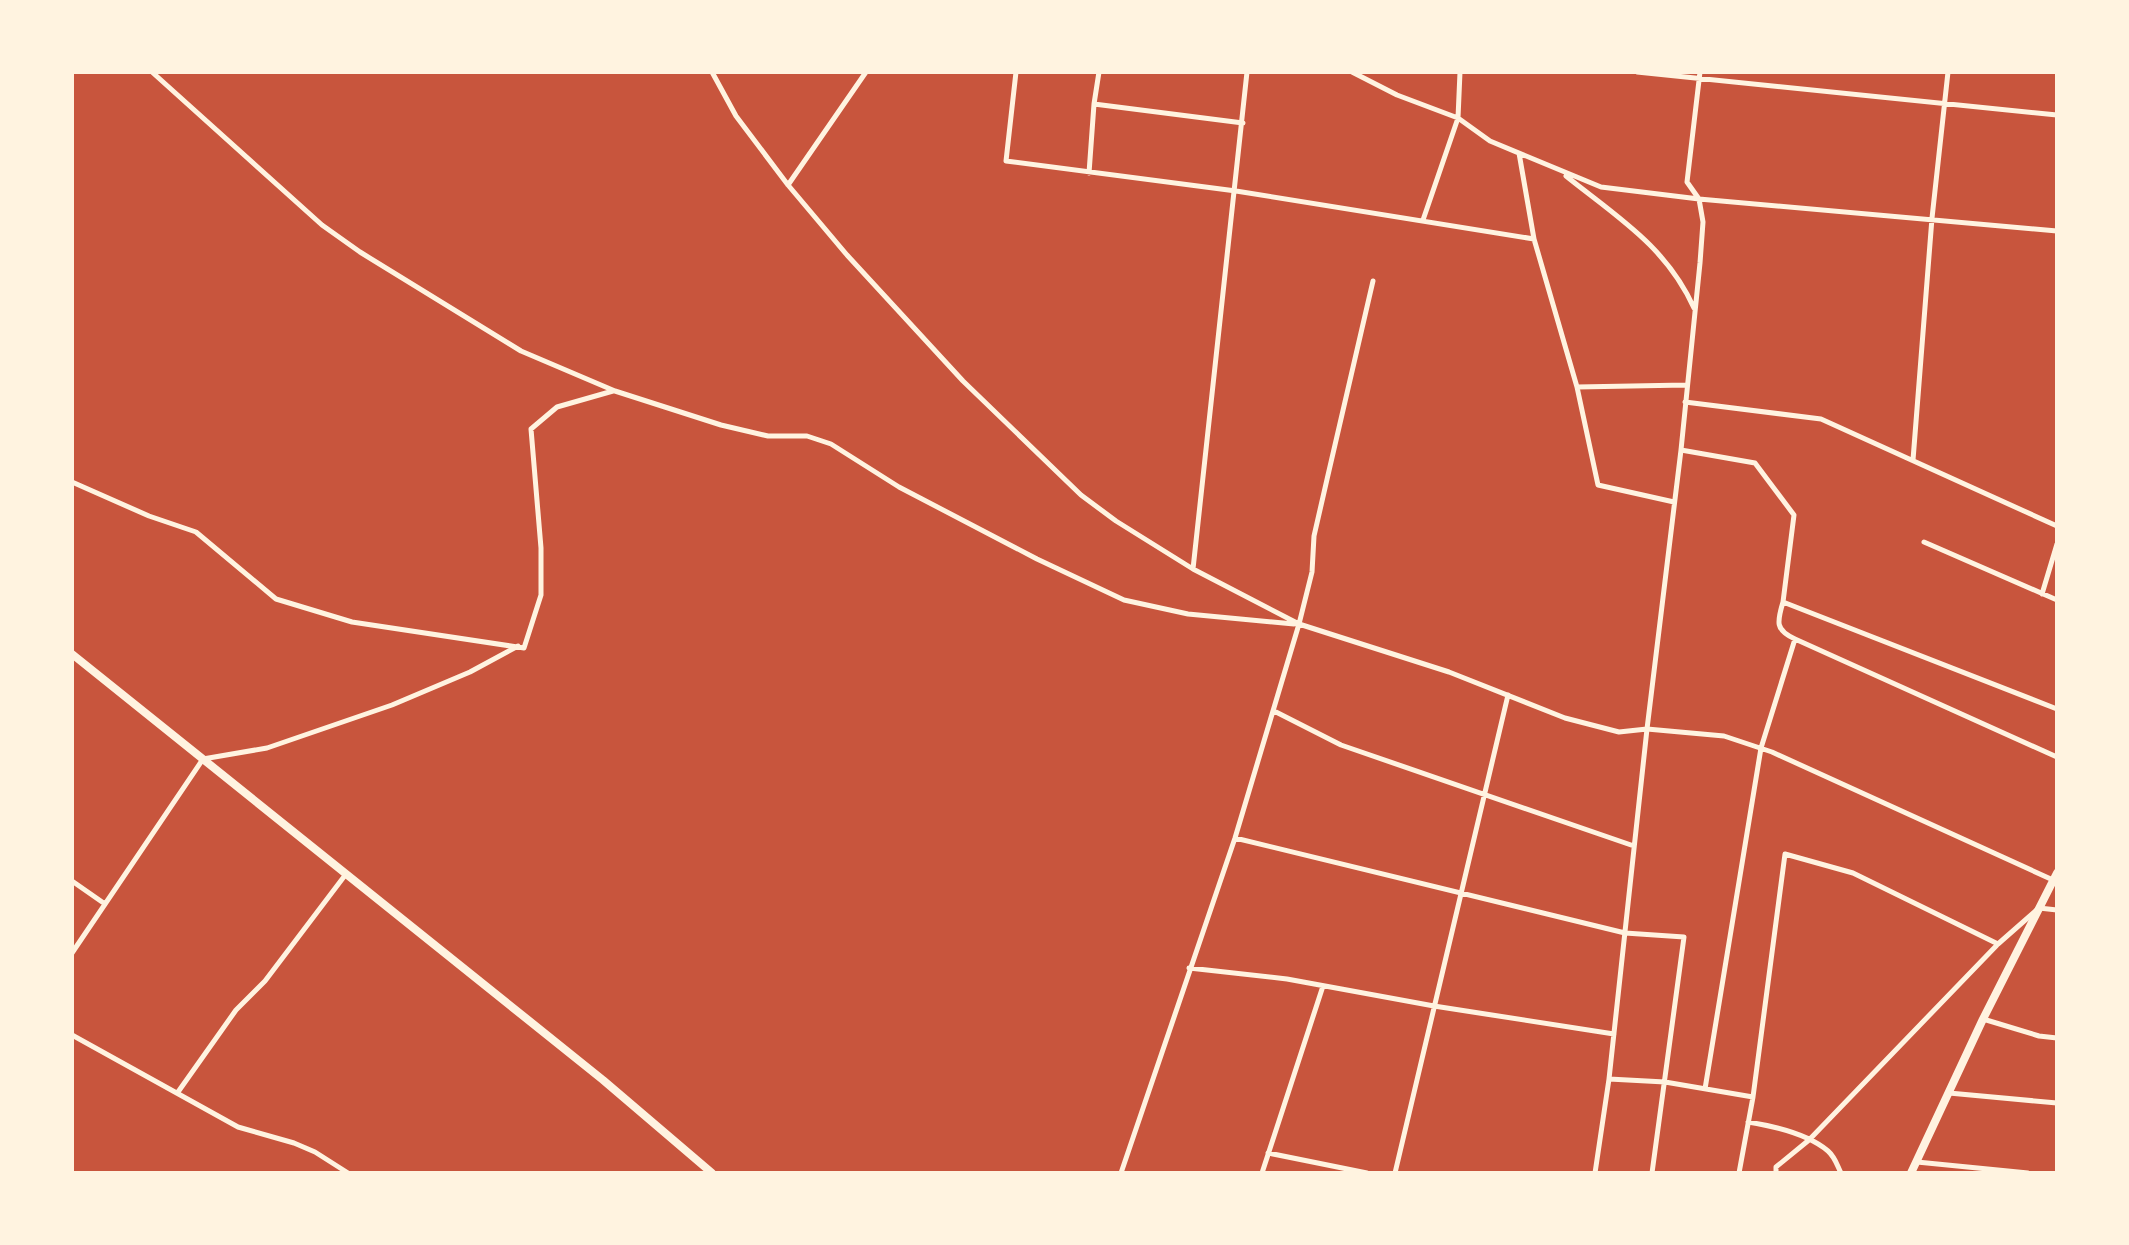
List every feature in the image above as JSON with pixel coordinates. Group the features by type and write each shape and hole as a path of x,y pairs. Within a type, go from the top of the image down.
{"main road":[{"path":"72,654 603,1080 712,1173"},
{"path":"1911,1173 1983,1019 2056,877"}],"street":[{"path":"152,72 322,225 360,252 521,351 615,391 721,425 768,436 807,436 831,444 899,487 1037,559 1124,600 1188,614 1299,624"},
{"path":"712,72 736,116 788,185 847,255 954,371 1081,495 1193,569 1299,624 1449,672 1565,718 1619,732 1647,729 1724,736 1761,748 2056,877"},
{"path":"788,185 866,72"},
{"path":"1016,72 1006,161 1236,191 1534,239"},
{"path":"1089,173 1099,72"},
{"path":"1193,569 1247,72"},
{"path":"1352,72 1397,95 1458,118 1490,141 1601,187 1699,199 2057,231"},
{"path":"1423,220 1458,118 1460,72"},
{"path":"1637,72 1700,76 2057,115"},
{"path":"1913,460 1932,218 1948,72"},
{"path":"1595,1173 1609,1079 1695,309 1703,222 1699,199 1687,182 1700,76"},
{"path":"1094,104 1243,123"},
{"path":"1519,153 1534,239 1577,387 1598,485 1674,502"},
{"path":"1562,173 1639,232 1685,289 1695,309"},
{"path":"1121,1173 1235,838 1299,624 1312,572 1314,536 1373,281"},
{"path":"1577,387 1686,385"},
{"path":"72,482 149,516 196,532 276,599 352,622 524,648 541,595 541,548 531,429 557,407 615,391"},
{"path":"1685,402 1821,419 2057,526"},
{"path":"1681,450 1755,463 1794,515 1783,602 1778,618 1784,634 2057,757"},
{"path":"1924,542 2057,600"},
{"path":"2042,594 2057,544"},
{"path":"1783,602 2057,709"},
{"path":"1705,1089 1761,748 1795,639"},
{"path":"72,953 203,759 267,748 392,705 470,672 518,646"},
{"path":"1395,1173 1508,695"},
{"path":"1274,711 1341,745 1634,846"},
{"path":"1235,838 1625,933 1684,937 1652,1173"},
{"path":"1739,1173 1753,1097 1785,854 1853,873 1998,944"},
{"path":"178,1092 236,1010 265,981 346,873"},
{"path":"72,881 105,904"},
{"path":"1776,1173 1776,1167 1809,1140 1998,944 2039,908 2057,910"},
{"path":"1189,968 1287,979 1614,1034"},
{"path":"1262,1173 1323,986"},
{"path":"1983,1019 2039,1036 2057,1038"},
{"path":"72,1035 238,1127 315,1152 348,1173"},
{"path":"1609,1079 1665,1082 1753,1097"},
{"path":"1948,1093 2057,1103"},
{"path":"1748,1122 1772,1126 1809,1140 1827,1150 1841,1173"},
{"path":"1268,1153 1367,1173"},
{"path":"1916,1162 2028,1173"}]}
